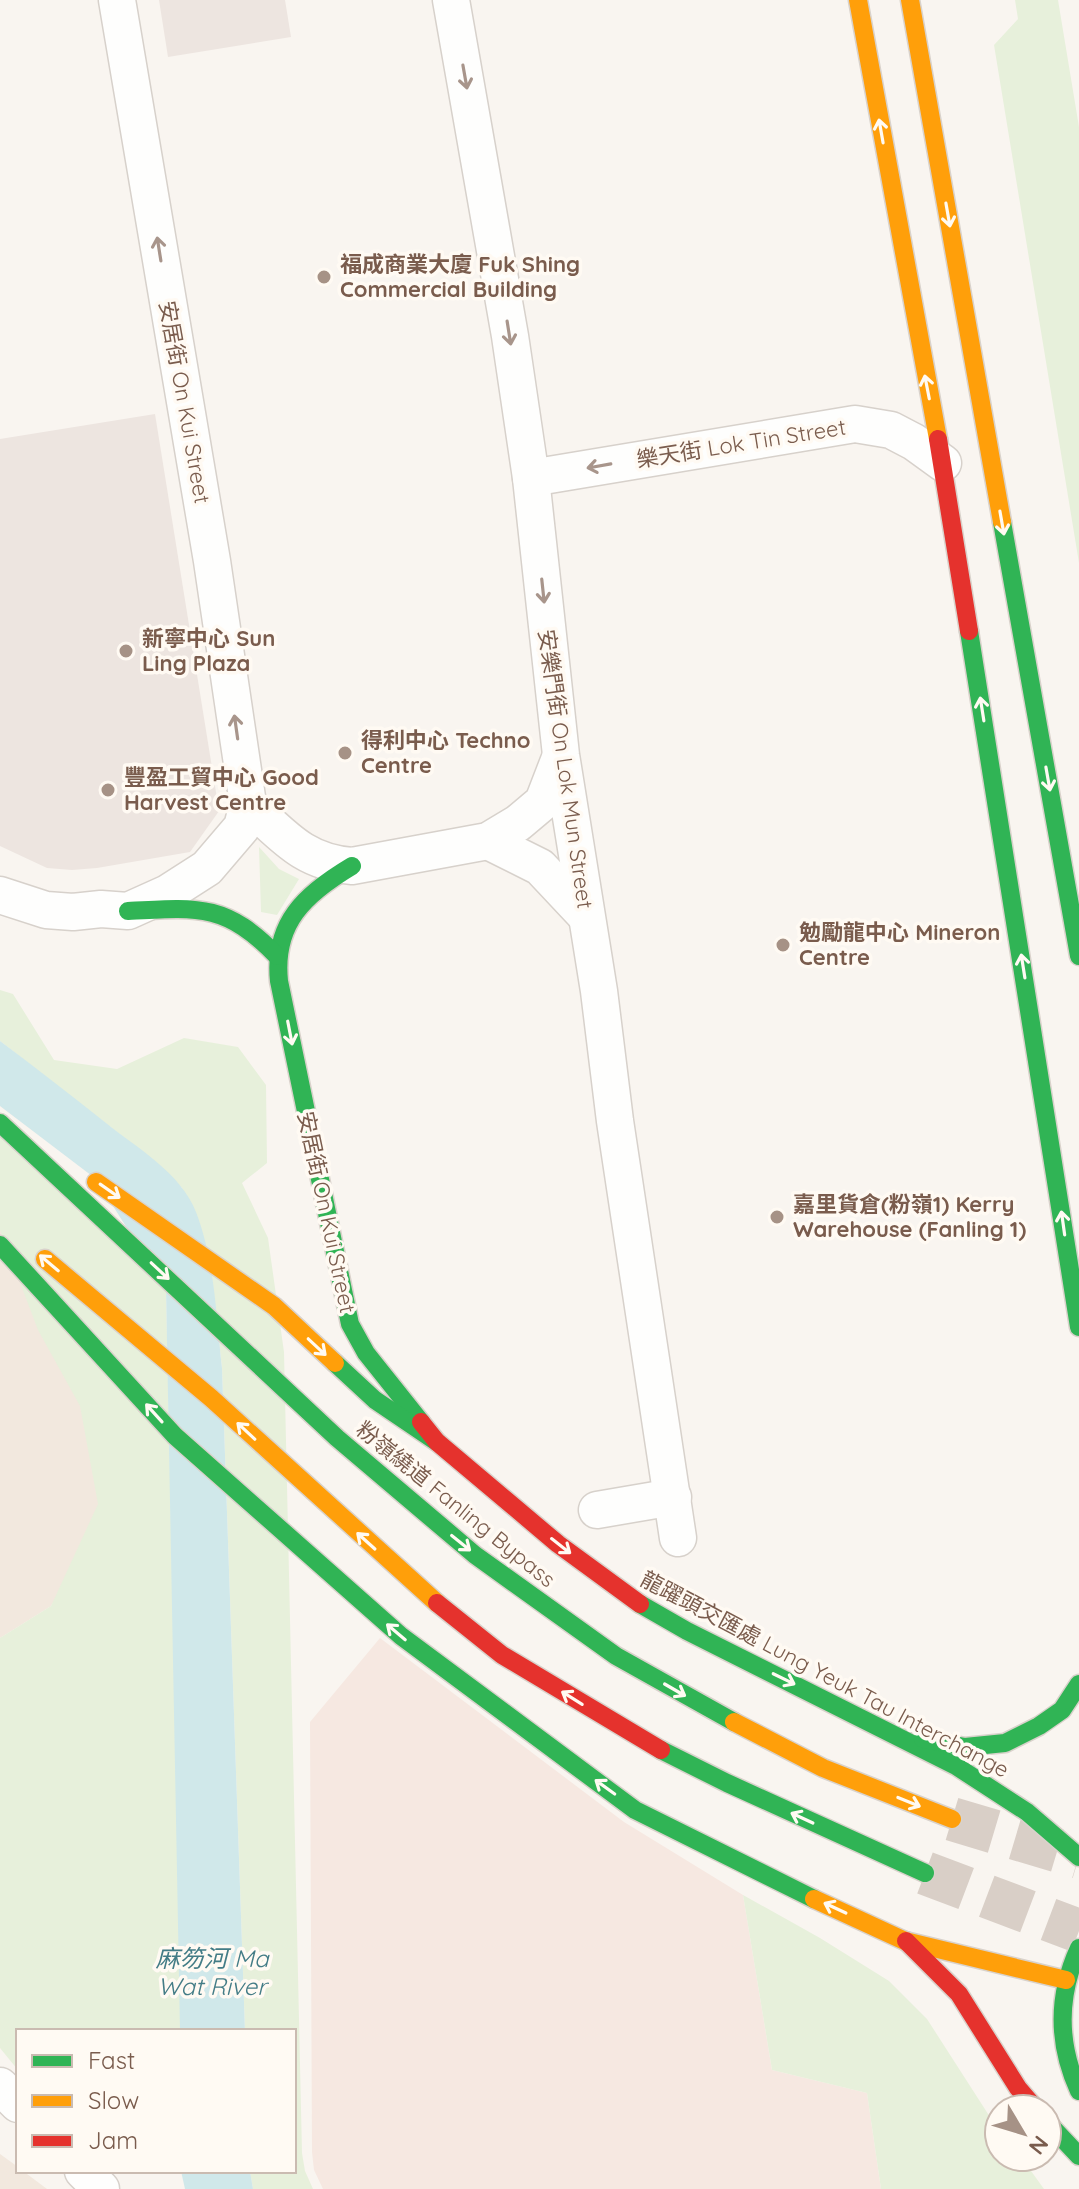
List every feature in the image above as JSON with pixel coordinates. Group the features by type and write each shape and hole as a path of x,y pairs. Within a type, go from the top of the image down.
{"main road":[{"path":"858,0 926,385 943,463 1079,1327"},
{"path":"910,0 1079,956"},
{"path":"128,911 210,909 249,928 277,956 283,934 303,902 322,883 352,866"},
{"name":"安居街 On Kui Street","path":"277,956 288,1026 350,1324 366,1353 437,1442"},
{"path":"0,1114 274,1306 375,1400 437,1442"},
{"name":"粉嶺繞道 Fanling Bypass","path":"0,1123 337,1438 475,1555 616,1656 740,1727 823,1768 952,1819"},
{"path":"0,1245 175,1436 401,1636 635,1810 751,1869 905,1941 1066,1980"},
{"path":"35,1251 211,1398 415,1586 502,1655 692,1766 925,1873"},
{"name":"龍躍頭交匯處 Lung Yeuk Tau Interchange","path":"437,1442 558,1544 639,1604 956,1766 1027,1812 1079,1857"},
{"path":"893,1733 965,1747 1005,1743 1062,1710 1079,1684"},
{"path":"905,1941 959,1994 1022,2093"},
{"path":"1079,1948 1066,1980 1062,2007 1066,2060 1079,2091"},
{"path":"1063,2139 1079,2156"}],"street":[{"name":"安居街 On Kui Street","path":"117,0 212,561 248,804"},
{"name":"安樂門街 On Lok Mun Street","path":"451,0 498,259 531,478 561,755 678,1538"},
{"name":"樂天街 Lok Tin Street","path":"531,478 855,424 891,430 943,463"},
{"path":"0,895 46,910 128,911 168,893 207,868 242,827 248,804 302,852 330,864 352,866 488,841 518,823 543,802 561,755"},
{"path":"488,841 540,867 586,916"},
{"path":"597,1510 673,1497"},
{"path":"0,2086 16,2102"},
{"path":"85,2173 101,2189"}],"shaded area":[{"path":"159,0 285,0 291,37 168,57"},
{"path":"155,414 219,811 190,852 97,868 47,868 0,846 0,439"},
{"path":"0,1165 124,1477 51,1606 0,1638"},
{"path":"380,1638 624,1822 743,1895 772,2070 867,2093 881,2189 323,2189 314,2170 312,2152 310,1722"},
{"path":"0,2154 16,2166 16,2173 26,2173 47,2189 0,2189"}],"green space":[{"path":"1015,0 1058,0 1079,127 1079,563 994,45 1018,19"},
{"path":"259,847 279,869 299,879 277,915 261,912"},
{"path":"0,990 13,994 54,1060 117,1069 184,1038 238,1047 266,1085 267,1163 242,1183 268,1238 284,1352 302,2153 313,2189 253,2189 250,2173 296,2173 296,2029 245,2029 222,1368 211,1271 182,1188 158,1164 0,1041"},
{"path":"0,1127 166,1290 181,1987 180,2029 16,2029 16,2068 0,2048 0,1638 51,1606 98,1504 80,1406 38,1330 0,1230"},
{"path":"743,1895 889,1981 927,2019 983,2106 983,2173 1032,2173 1044,2189 881,2189 867,2093 772,2070"}],"water":[{"name":"麻笏河 Ma Wat River","path":"0,1041 169,1173 189,1198 202,1231 214,1289 222,1368 245,2029 180,2029 166,1290 96,1179 0,1106"},
{"path":"181,2173 250,2173 253,2189 185,2189"}],"tunnel":[{"path":"952,1819 1079,1857"},
{"path":"925,1873 1079,1931"}],"traffic: fast":[{"path":"1002,522 1079,956"},
{"path":"969,631 1079,1327"},
{"path":"352,866 320,888 296,912 281,942 279,981 350,1324 366,1353 421,1422"},
{"path":"128,911 192,910 226,917 242,926 277,956"},
{"path":"0,1123 337,1438 475,1555 616,1656 734,1722"},
{"path":"0,1245 175,1436 401,1636 635,1810 814,1899"},
{"path":"335,1363 375,1400 437,1442"},
{"path":"640,1604 687,1631 956,1766 1027,1812 1079,1857"},
{"path":"923,1739 965,1747 1005,1743 1062,1710 1079,1684"},
{"path":"661,1750 925,1873"},
{"path":"1079,1948 1067,1984 1062,2020 1067,2055 1079,2091"},
{"path":"1063,2139 1079,2156"}],"traffic: slow":[{"path":"858,0 938,439"},
{"path":"910,0 1002,522"},
{"path":"96,1182 274,1306 335,1363"},
{"path":"45,1259 211,1398 437,1603"},
{"path":"734,1722 823,1768 952,1819"},
{"path":"814,1899 905,1941 1066,1980"}],"traffic: jam":[{"path":"938,439 969,631"},
{"path":"421,1422 437,1442 558,1544 640,1604"},
{"path":"437,1603 502,1655 661,1750"},
{"path":"906,1941 959,1994 1022,2093"}],"place":[{"name":"福成商業大廈 Fuk Shing Commercial Building","path":"324,277"},
{"name":"新寧中心 Sun Ling Plaza","path":"126,651"},
{"name":"得利中心 Techno Centre","path":"345,753"},
{"name":"豐盈工貿中心 Good Harvest Centre","path":"108,790"},
{"name":"勉勵龍中心 Mineron Centre","path":"783,945"},
{"name":"嘉里貨倉(粉嶺1) Kerry Warehouse (Fanling 1)","path":"777,1217"}]}
